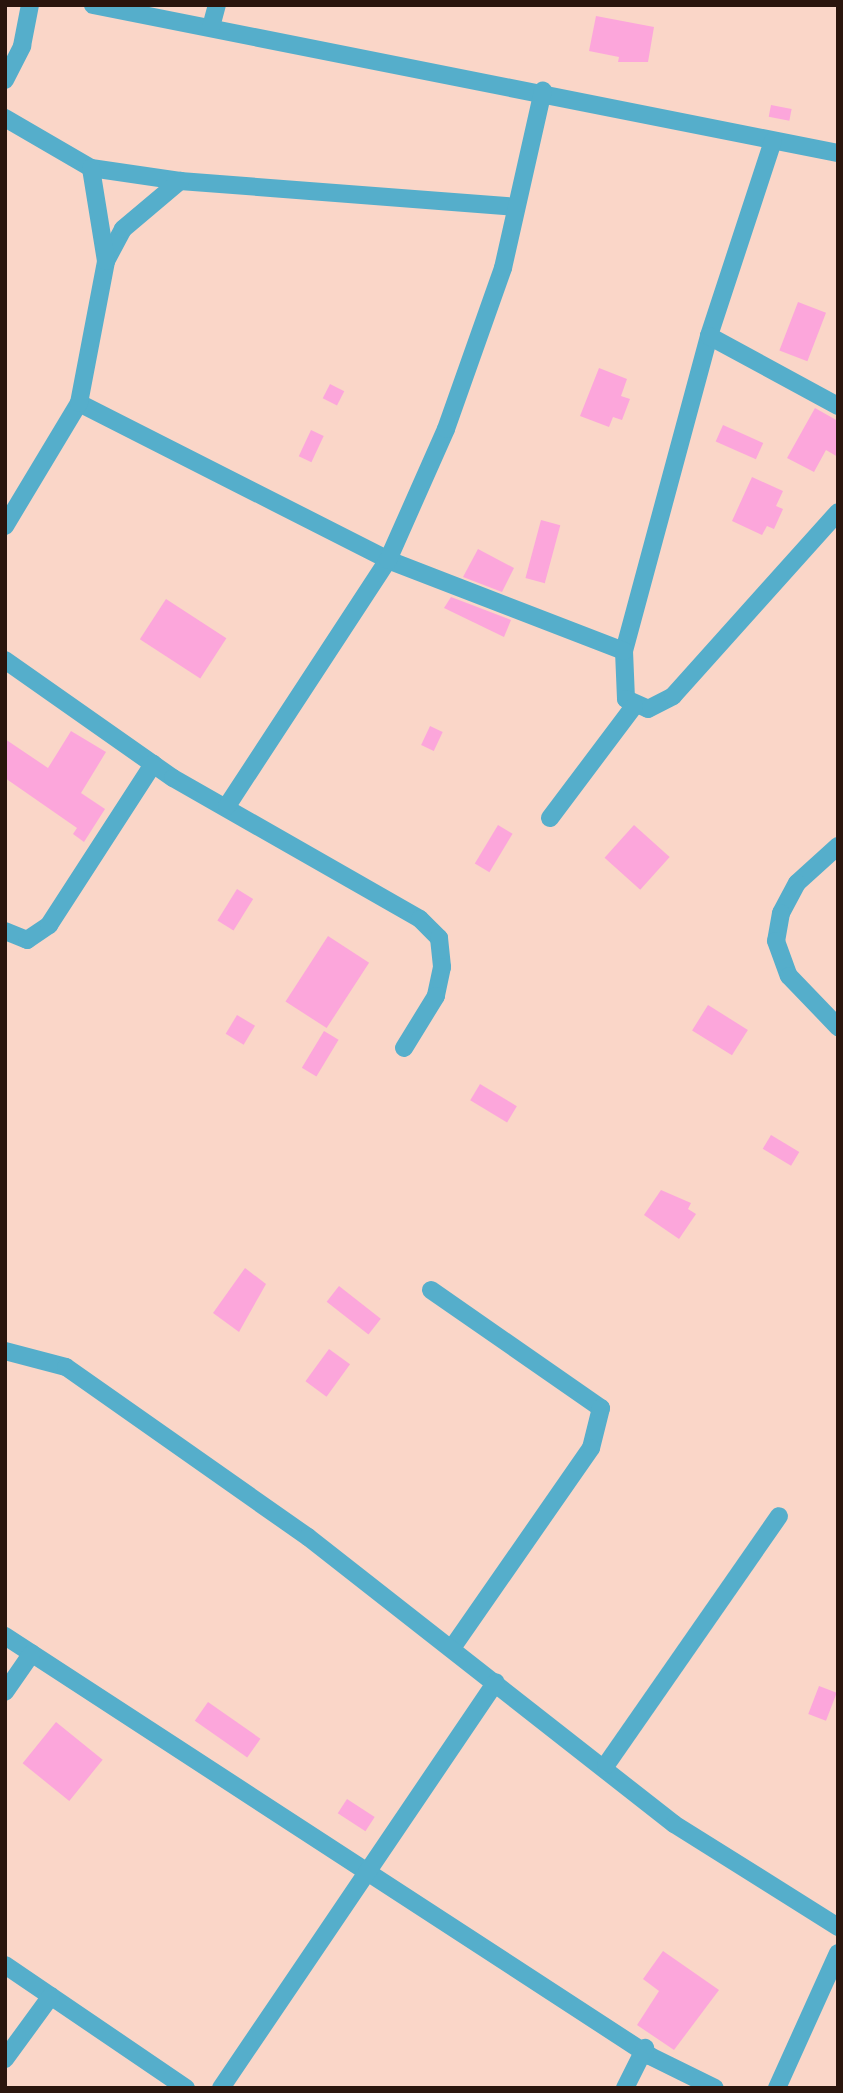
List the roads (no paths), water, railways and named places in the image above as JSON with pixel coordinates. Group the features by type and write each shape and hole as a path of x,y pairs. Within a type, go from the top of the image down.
{"street":[{"path":"5,80 22,46 30,5"},
{"path":"93,5 543,90 838,153"},
{"path":"211,27 217,5"},
{"path":"227,806 388,560 446,429 502,268 543,90"},
{"path":"5,118 91,168 180,181 516,207"},
{"path":"773,141 709,336 624,651 623,693 634,706 648,709 673,696 838,512"},
{"path":"91,168 106,261"},
{"path":"5,526 79,402 106,261 123,229 180,181"},
{"path":"709,336 838,406"},
{"path":"79,402 388,560 624,651"},
{"path":"5,660 153,764 420,919 439,937 436,996 404,1048"},
{"path":"550,818 634,706"},
{"path":"5,931 27,940 49,925 153,764"},
{"path":"838,846 797,883 781,913 776,941 789,976 838,1027"},
{"path":"431,1290 601,1408 591,1448 452,1648"},
{"path":"5,1351 66,1367 452,1648 606,1765 674,1824 838,1927"},
{"path":"606,1765 779,1516"},
{"path":"5,1636 645,2048 715,2088"},
{"path":"5,1692 32,1653"},
{"path":"225,2086 496,1682"},
{"path":"777,2088 838,1953"},
{"path":"5,1965 186,2088"},
{"path":"5,2059 51,1996"},
{"path":"625,2088 645,2048"}]}
